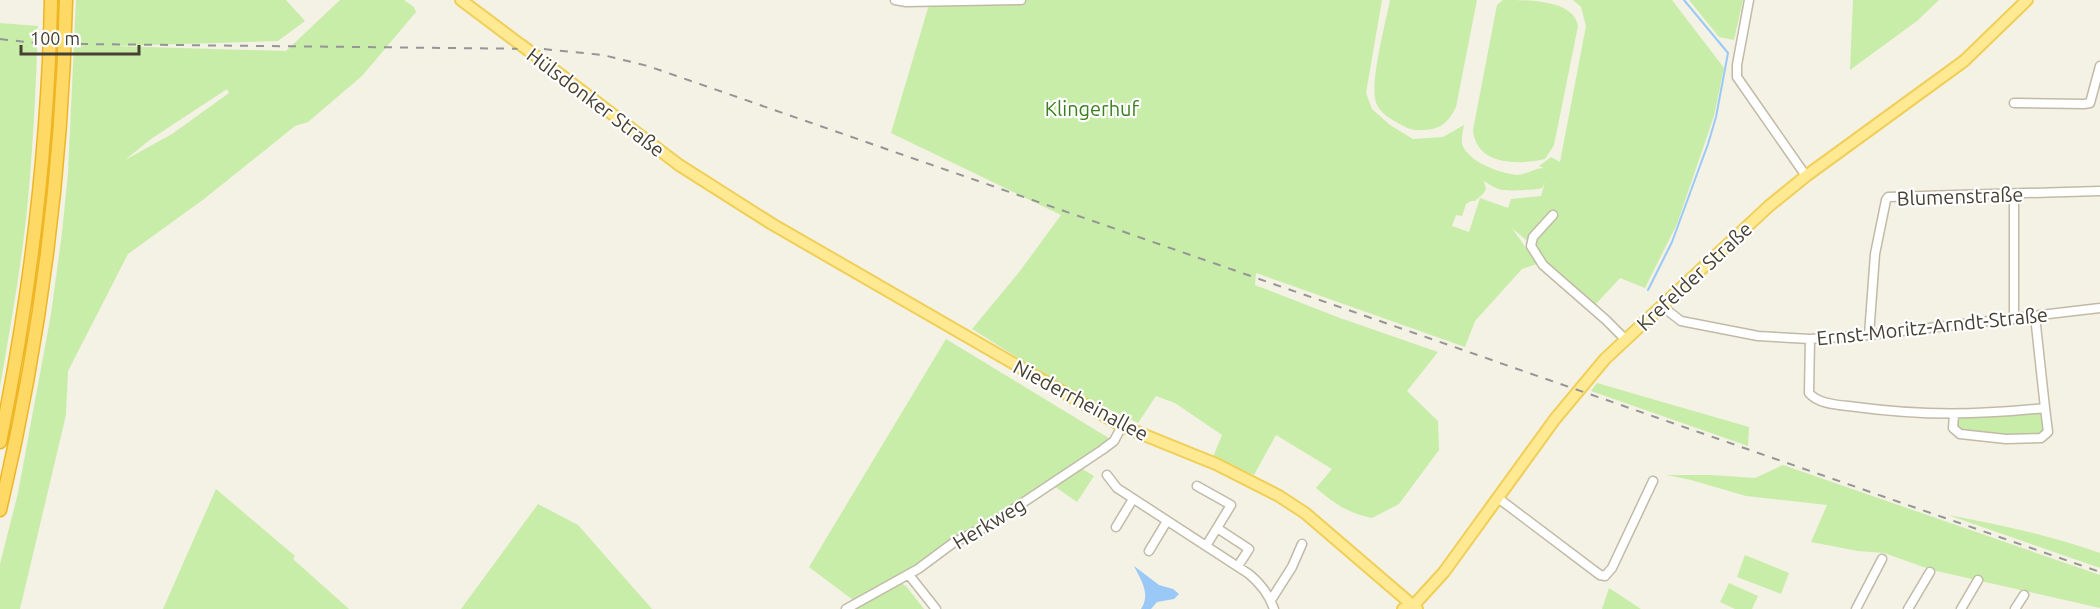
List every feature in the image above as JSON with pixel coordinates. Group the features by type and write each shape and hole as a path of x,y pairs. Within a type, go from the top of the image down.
{"highway":[{"path":"0,442 25,308 31,260 46,108 51,0"},
{"path":"0,510 29,379 51,236 60,128 66,0"}],"main road":[{"name":"Hülsdonker Straße","path":"461,0 679,165 734,201"},
{"name":"Krefelder Straße","path":"1411,608 1454,560 1555,419 1605,359 1769,206 1806,176 1964,61 2027,0"},
{"name":"Niederrheinallee","path":"734,201 1122,426 1216,464 1279,496 1305,513 1411,608"}],"street":[{"path":"895,0 906,2 1021,0"},
{"path":"1749,0 1737,65 1737,77 1806,176"},
{"path":"2014,103 2090,103 2100,66"},
{"name":"Blumenstraße","path":"1869,335 1875,254 1888,197 2100,191"},
{"path":"2014,194 2014,319"},
{"path":"1553,215 1533,237 1531,246 1543,265 1626,340"},
{"name":"Ernst-Moritz-Arndt-Straße","path":"1663,307 1681,321 1758,336 1810,339 1869,335 2100,308"},
{"path":"1954,415 1953,428 1960,434 2006,439 2042,438 2048,432 2035,316"},
{"path":"1810,339 1809,393 1813,398 1844,405 1905,413 1954,415 2045,408"},
{"name":"Herkweg","path":"846,609 909,575 952,543 991,524 1102,450 1114,441 1122,426"},
{"path":"1107,475 1117,488 1261,583 1274,609"},
{"path":"1498,498 1600,575 1605,576 1612,568 1653,481"},
{"path":"1197,486 1231,505 1206,546"},
{"path":"1116,527 1133,499"},
{"path":"1149,551 1167,521"},
{"path":"1217,528 1249,549 1238,566"},
{"path":"1271,600 1292,567 1302,544"},
{"path":"1856,609 1882,559"},
{"path":"1908,609 1930,572"},
{"path":"909,575 936,609"},
{"path":"1961,609 1978,580"},
{"path":"2015,609 2024,595"}],"green space":[{"path":"76,0 286,0 305,21 278,41 113,46 286,51 340,0 404,0 414,7 416,12 362,76 308,122 295,126 204,199 128,254 68,371 66,415 20,609 0,609 0,564 18,493 51,314 68,173","holes":["227,89 229,93 172,134 125,160 151,139"]},
{"name":"Klingerhuf","path":"937,0 1382,0 1366,93 1372,109 1390,125 1413,139 1443,137 1464,125 1462,144 1471,156 1485,166 1517,175 1544,168 1539,166 1551,157 1560,162 1586,26 1581,7 1573,0 1672,0 1724,68 1714,116 1677,224 1645,288 1620,278 1595,305 1548,264 1533,246 1512,228 1537,264 1522,269 1475,321 1465,347 1256,273 1255,285 1438,352 1407,391 1438,421 1439,450 1399,504 1372,518 1342,507 1316,488 1332,469 1276,435 1254,475 1213,457 1222,435 1175,403 1156,396 1138,423 1074,393 972,329 1020,271 1061,215 891,133 928,8","holes":["1484,181 1495,188 1510,190 1539,189 1545,182 1541,196 1511,199 1508,208 1480,198 1469,232 1452,226 1456,215 1462,216 1466,204 1475,201 1483,194 1486,189"]},
{"path":"1390,0 1477,0 1456,107 1446,122 1437,127 1427,130 1409,128 1386,116 1377,105 1376,70"},
{"path":"1503,0 1537,1 1559,6 1575,17 1578,26 1554,145 1545,159 1523,162 1500,160 1482,151 1476,142 1473,130 1497,5"},
{"path":"1689,0 1743,0 1734,40 1719,37"},
{"path":"1853,0 1939,0 1917,21 1850,70"},
{"path":"0,23 38,26 27,210 0,387"},
{"path":"946,339 1112,440 990,522 951,540 912,568 853,600 809,567"},
{"path":"1597,383 1749,427 1748,446 1591,391"},
{"path":"2038,412 2042,415 2045,430 2040,436 1961,432 1957,427 1960,418"},
{"path":"1783,465 2100,575 2100,608 1932,570 1884,553 1858,551 1811,542 1827,505 1746,496 1666,475 1755,478"},
{"path":"1079,467 1094,476 1077,502 1054,486"},
{"path":"216,489 295,556 293,559 349,609 163,609"},
{"path":"538,504 578,525 652,609 461,609"},
{"path":"1948,515 2044,536 2100,553 2100,568"},
{"path":"1745,555 1789,573 1781,594 1737,577"},
{"path":"901,583 924,609 852,609"},
{"path":"1729,583 1758,596 1752,609 1735,609 1720,602"},
{"path":"1609,588 1641,609 1602,609"}],"water":[{"path":"1134,566 1159,585 1173,589 1179,594 1174,599 1157,602 1151,609 1141,609 1145,592"}],"waterway":[{"path":"1648,290 1672,242 1708,144 1716,117 1728,53 1684,0"}],"railway":[{"path":"0,39 36,43"},
{"path":"80,44 543,49 603,55 648,66 2100,572"}]}
